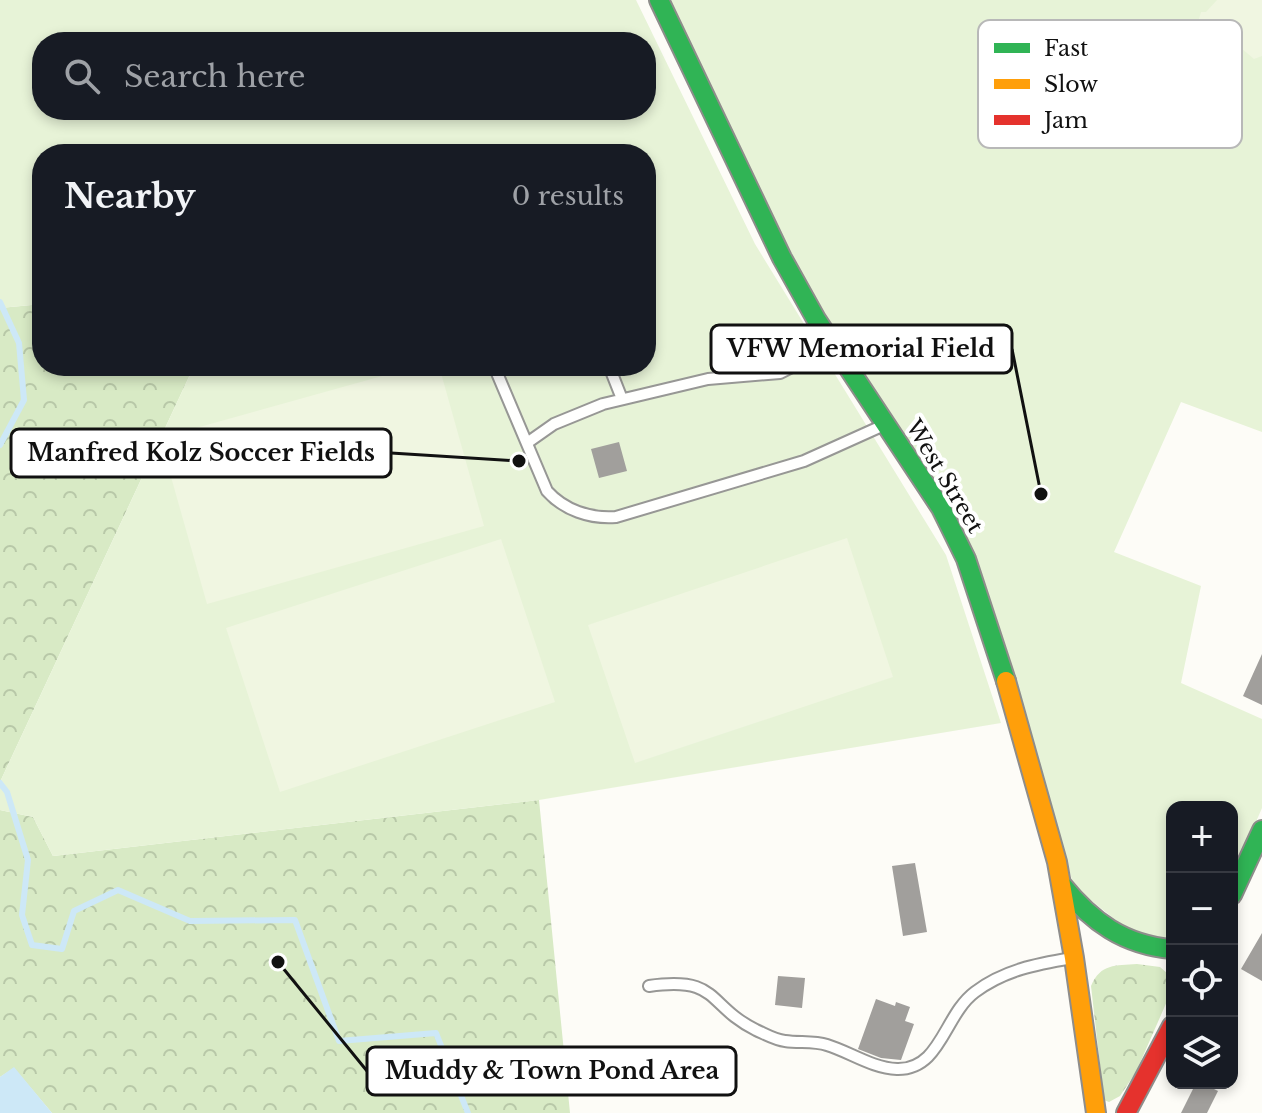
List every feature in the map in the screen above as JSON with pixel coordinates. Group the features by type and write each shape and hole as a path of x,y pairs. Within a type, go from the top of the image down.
{"street":[{"name":"West Street","path":"659,0 765,226 833,346 941,508 966,559 1016,711 1046,819 1074,958 1096,1113"},
{"path":"1238,882 1262,830"},
{"path":"1061,885 1079,908 1116,936 1151,948 1166,949"},
{"path":"1126,1113 1166,1037"}],"lane":[{"path":"527,443 548,427 622,399 708,379 780,373 833,346"},
{"path":"498,376 545,487 558,502 589,515 613,518 804,461 886,424"},
{"path":"613,376 622,399"},
{"path":"649,986 693,985 708,992 753,1028 781,1041 822,1044 896,1069 919,1066 939,1045 953,1015 972,993 994,979 1015,970 1074,958"}],"green space":[{"path":"0,0 636,0 652,32 32,32 32,120 656,120 656,41 755,244 946,555 1001,723 539,800 53,856 33,817 0,810 0,782 189,376 656,376 656,144 32,144 32,305 0,308"},
{"path":"668,0 1262,0 1262,432 1181,402 1114,552 1201,586 1181,683 1262,719 1262,808 1238,863 1238,801 1166,801 1166,938 1136,936 1074,887 1010,659 799,271"},
{"path":"1217,0 1262,0 1262,56 1254,59 1242,49 1242,20 1199,19 1201,12 1206,12"},
{"path":"32,305 32,376 189,376 0,782 0,308"},
{"path":"382,376 442,376 484,526 207,604 160,438"},
{"path":"847,538 893,677 635,763 588,625"},
{"path":"501,539 555,702 280,792 226,628"},
{"path":"539,800 570,1113 52,1113 14,1068 0,1077 0,810 33,817 53,856"},
{"path":"1137,964 1160,967 1166,972 1166,1004 1136,1072 1120,1096 1109,1102 1104,1100 1091,986 1099,973 1115,966"}],"water":[{"path":"14,1067 52,1113 0,1113 0,1077"}],"building":[{"path":"619,442 627,471 599,478 591,449"},
{"path":"1262,654 1262,705 1243,696"},
{"path":"915,863 927,932 903,936 892,866"},
{"path":"1262,933 1262,981 1241,969"},
{"path":"778,976 805,978 802,1008 775,1005"},
{"path":"876,999 895,1006 896,1002 910,1007 905,1021 914,1024 901,1060 881,1058 858,1049"},
{"path":"1193,1089 1218,1091 1207,1113 1181,1113"}],"waterway":[{"path":"0,302 19,343 24,400 0,445"},
{"path":"0,783 7,792 28,860 22,915 32,945 62,949 74,911 118,890 190,921 295,920 339,1041 436,1033 468,1113"}],"traffic: fast":[{"path":"659,0 782,258 816,319 941,508 966,559 1006,681"},
{"path":"1238,882 1262,830"},
{"path":"1062,885 1085,910 1110,929 1139,943 1166,948"}],"traffic: slow":[{"path":"1006,681 1057,862 1096,1113"}],"traffic: jam":[{"path":"1126,1113 1166,1037"}],"place":[{"name":"Manfred Kolz Soccer Fields","path":"519,461"},
{"name":"VFW Memorial Field","path":"1041,494"},
{"name":"Muddy & Town Pond Area","path":"278,962"}]}
